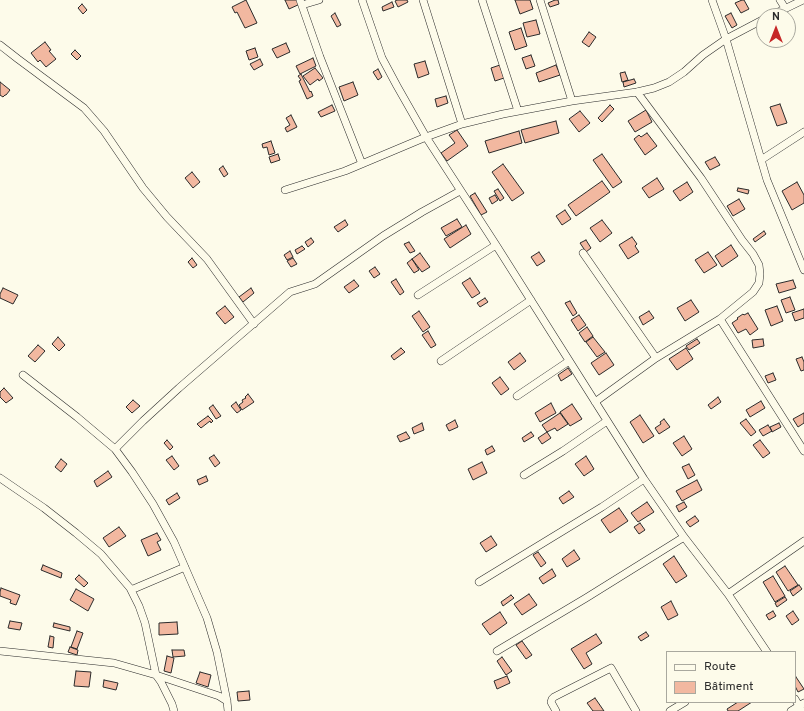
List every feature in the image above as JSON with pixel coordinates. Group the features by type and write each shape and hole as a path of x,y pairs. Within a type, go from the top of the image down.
{"street":[{"path":"319,0 301,3 320,58 362,164"},
{"path":"362,0 382,58 407,106 426,137 644,479 684,537 728,594 763,651"},
{"path":"423,0 462,124"},
{"path":"482,0 518,111"},
{"path":"540,0 572,101"},
{"path":"712,0 726,39 767,180 804,270"},
{"path":"780,0 785,8 803,0"},
{"path":"285,190 331,176 462,124 518,111 654,88 669,82 726,39 756,23"},
{"path":"0,44 84,108 94,119 104,131 143,188 167,217 207,259 254,324"},
{"path":"595,402 656,358 720,319 753,292 759,283 759,265 753,254 701,178 637,92"},
{"path":"761,160 804,132"},
{"path":"115,449 143,421 290,292 315,284 383,236 460,191"},
{"path":"418,295 496,245"},
{"path":"583,253 656,358"},
{"path":"441,361 531,300"},
{"path":"720,319 804,451"},
{"path":"517,396 569,361"},
{"path":"23,375 115,449 132,472 152,504 174,542 207,618 217,652 228,711"},
{"path":"524,475 607,421"},
{"path":"0,478 44,508 101,554 131,590 146,623 156,675 162,682 174,711"},
{"path":"479,582 602,507 644,479"},
{"path":"497,651 684,537"},
{"path":"728,594 804,541"},
{"path":"131,590 186,567"},
{"path":"0,651 114,663 219,696 227,701"},
{"path":"556,711 551,702 554,697 611,668 636,711"},
{"path":"670,711 683,703"},
{"path":"791,711 800,705"}],"building":[{"path":"246,0 257,23 245,28 237,12 235,13 232,7"},
{"path":"285,0 298,0 300,4 289,9"},
{"path":"407,0 408,2 398,7 395,1"},
{"path":"515,0 530,0 533,9 520,14"},
{"path":"558,0 559,4 550,7 548,3"},
{"path":"744,0 749,9 741,13 735,3"},
{"path":"392,2 394,7 383,11 382,7"},
{"path":"82,4 87,10 83,14 78,8"},
{"path":"335,13 341,25 337,27 331,16"},
{"path":"731,13 737,25 732,28 725,16"},
{"path":"536,20 540,34 527,37 523,23"},
{"path":"521,28 527,46 515,50 509,32"},
{"path":"589,32 596,37 589,47 582,42"},
{"path":"45,42 51,50 49,51 56,59 46,67 40,60 38,62 31,53"},
{"path":"286,43 290,52 277,58 272,49"},
{"path":"255,48 258,57 249,60 246,51"},
{"path":"75,50 81,56 77,60 71,54"},
{"path":"531,55 535,66 526,69 522,58"},
{"path":"313,58 316,66 300,74 296,66"},
{"path":"260,59 263,65 254,70 250,64"},
{"path":"425,61 429,74 418,78 414,64"},
{"path":"500,65 504,78 495,81 491,68"},
{"path":"556,65 560,75 539,82 536,73"},
{"path":"315,68 323,78 319,81 318,79 310,85 303,76"},
{"path":"378,69 382,77 378,80 373,72"},
{"path":"625,72 628,80 622,82 620,73"},
{"path":"301,74 313,96 307,99 299,81 301,80 298,76"},
{"path":"634,79 636,83 624,87 623,82"},
{"path":"0,82 10,90 3,97 0,95"},
{"path":"353,82 358,95 344,101 339,87"},
{"path":"446,96 448,103 437,107 435,99"},
{"path":"780,104 787,123 777,126 770,107"},
{"path":"332,105 335,111 321,117 318,112"},
{"path":"610,105 614,109 602,122 598,118"},
{"path":"646,110 652,122 635,132 628,121"},
{"path":"580,111 590,123 579,132 569,119"},
{"path":"291,115 297,127 287,132 285,128 290,125 286,118"},
{"path":"556,121 559,133 525,143 521,130"},
{"path":"457,130 468,146 447,161 441,153 455,143 449,135"},
{"path":"519,131 522,143 489,153 485,141"},
{"path":"647,133 657,146 645,155 634,139 639,135 641,137"},
{"path":"271,141 275,153 269,155 267,147 263,148 262,144"},
{"path":"278,154 280,160 271,163 269,157"},
{"path":"602,154 622,182 613,188 593,160"},
{"path":"715,157 720,165 710,170 705,162"},
{"path":"503,164 524,193 512,201 492,172"},
{"path":"223,166 228,174 224,177 219,169"},
{"path":"192,172 200,182 193,188 185,178"},
{"path":"657,178 664,189 649,198 642,188"},
{"path":"602,181 610,192 576,216 568,205"},
{"path":"687,182 693,192 680,201 673,191"},
{"path":"797,182 804,195 804,203 792,210 782,191"},
{"path":"738,188 749,190 748,194 737,191"},
{"path":"498,189 504,198 500,201 494,191"},
{"path":"475,193 487,212 481,215 470,196"},
{"path":"495,195 498,200 492,204 489,198"},
{"path":"739,199 745,209 733,216 727,206"},
{"path":"565,210 571,219 562,225 556,216"},
{"path":"457,219 462,227 446,236 441,228"},
{"path":"345,220 348,225 338,232 334,227"},
{"path":"602,220 612,233 600,242 590,228"},
{"path":"466,225 471,234 450,248 444,239"},
{"path":"764,231 766,234 755,242 753,239"},
{"path":"632,237 637,244 635,246 639,252 628,259 619,245"},
{"path":"311,238 314,242 308,247 305,242"},
{"path":"586,240 591,248 586,252 580,243"},
{"path":"409,242 415,251 410,253 404,244"},
{"path":"731,245 738,256 722,267 715,256"},
{"path":"302,246 305,249 297,254 295,250"},
{"path":"290,251 293,257 287,260 284,255"},
{"path":"539,252 545,261 537,266 531,257"},
{"path":"708,252 717,265 704,273 695,260"},
{"path":"420,253 430,267 422,272 412,259"},
{"path":"192,258 197,265 193,268 188,262"},
{"path":"293,258 297,264 291,267 287,261"},
{"path":"412,259 419,270 414,273 407,263"},
{"path":"375,267 380,274 374,278 369,271"},
{"path":"470,278 480,293 472,298 462,283"},
{"path":"396,279 404,292 400,295 391,282"},
{"path":"354,280 359,286 349,293 344,287"},
{"path":"793,280 796,288 779,293 776,284"},
{"path":"3,288 18,295 13,304 0,298"},
{"path":"251,288 254,293 243,302 239,297"},
{"path":"790,297 795,310 786,313 781,300"},
{"path":"485,298 488,302 480,307 477,303"},
{"path":"691,300 699,312 685,321 677,308"},
{"path":"570,301 577,313 573,316 565,303"},
{"path":"225,306 234,317 225,324 216,313"},
{"path":"777,306 783,321 771,326 765,310"},
{"path":"804,309 804,318 795,321 792,313"},
{"path":"419,311 430,327 423,332 412,316"},
{"path":"649,311 654,318 643,325 639,317"},
{"path":"748,313 758,329 750,335 746,329 738,333 732,323 743,314"},
{"path":"579,315 586,325 578,331 571,320"},
{"path":"587,327 593,336 585,342 579,333"},
{"path":"428,331 436,345 431,348 422,335"},
{"path":"58,337 65,345 59,351 52,344"},
{"path":"593,337 605,352 597,357 586,342"},
{"path":"697,339 700,343 689,350 686,346"},
{"path":"763,339 764,346 753,348 752,340"},
{"path":"38,345 45,351 35,362 28,356"},
{"path":"401,348 405,352 394,360 391,356"},
{"path":"686,348 693,359 677,370 669,359"},
{"path":"520,353 526,361 514,370 508,362"},
{"path":"606,353 614,365 599,375 591,363"},
{"path":"802,357 804,362 804,370 801,371 796,359"},
{"path":"568,368 572,374 561,381 558,375"},
{"path":"773,373 776,380 768,383 765,376"},
{"path":"500,377 509,389 501,395 492,383"},
{"path":"4,388 13,398 6,403 0,397 0,392"},
{"path":"248,394 254,402 242,410 239,405"},
{"path":"718,397 721,402 711,409 708,405"},
{"path":"133,400 140,406 132,413 126,407"},
{"path":"761,401 765,408 750,417 746,410"},
{"path":"236,402 241,410 237,413 231,406"},
{"path":"551,403 556,413 540,422 535,413"},
{"path":"572,404 582,419 570,426 560,412"},
{"path":"213,405 221,416 216,419 209,408"},
{"path":"560,413 568,424 557,431 555,428 547,432 542,425"},
{"path":"804,413 804,423 798,427 793,419"},
{"path":"640,415 654,436 643,443 630,422"},
{"path":"208,416 213,421 211,423 210,421 201,428 197,424"},
{"path":"664,419 670,427 659,434 655,428 661,424 660,422"},
{"path":"746,419 756,432 751,436 740,423"},
{"path":"455,420 458,427 449,431 446,425"},
{"path":"422,423 424,430 414,434 412,428"},
{"path":"779,423 781,427 772,432 770,427"},
{"path":"768,425 772,431 763,436 759,430"},
{"path":"406,432 410,438 400,442 397,436"},
{"path":"531,432 534,436 524,442 522,438"},
{"path":"547,432 551,438 542,444 538,438"},
{"path":"684,436 692,449 682,456 673,443"},
{"path":"167,440 173,447 170,450 164,443"},
{"path":"760,440 770,453 763,458 753,445"},
{"path":"492,446 495,451 487,455 485,450"},
{"path":"214,455 220,463 215,467 209,458"},
{"path":"172,456 179,466 174,470 166,460"},
{"path":"586,456 594,469 584,476 575,464"},
{"path":"61,459 67,464 61,472 55,467"},
{"path":"482,462 487,473 473,480 468,469"},
{"path":"689,464 695,475 688,479 682,467"},
{"path":"108,471 112,477 97,487 94,481"},
{"path":"206,476 208,481 199,485 197,480"},
{"path":"697,480 702,490 682,501 676,491"},
{"path":"569,491 574,497 563,504 559,498"},
{"path":"177,493 180,498 169,505 166,500"},
{"path":"647,502 654,512 638,522 631,513"},
{"path":"684,502 687,507 679,512 676,506"},
{"path":"619,508 628,521 610,533 601,520"},
{"path":"695,516 699,521 690,527 686,522"},
{"path":"640,523 645,530 639,534 634,527"},
{"path":"119,527 126,536 109,547 103,538"},
{"path":"157,533 161,540 157,542 161,550 148,556 141,540"},
{"path":"491,536 497,545 486,552 480,543"},
{"path":"574,550 580,559 567,567 562,559"},
{"path":"538,552 546,563 541,567 533,555"},
{"path":"674,556 687,576 676,583 663,564"},
{"path":"43,565 62,573 61,578 41,570"},
{"path":"785,566 798,585 788,591 776,572"},
{"path":"552,569 556,576 543,584 539,578"},
{"path":"79,575 88,583 84,587 75,579"},
{"path":"773,576 785,596 775,602 763,582"},
{"path":"799,585 802,589 793,596 790,591"},
{"path":"1,588 20,595 16,605 10,603 11,600 0,596"},
{"path":"76,589 94,599 88,611 70,600"},
{"path":"529,594 537,605 522,615 514,604"},
{"path":"511,595 514,598 503,606 501,602"},
{"path":"785,597 787,600 777,607 775,603"},
{"path":"671,601 678,615 668,620 661,607"},
{"path":"773,611 776,616 769,620 766,615"},
{"path":"793,611 799,620 792,625 786,616"},
{"path":"500,612 507,623 490,635 482,624"},
{"path":"10,621 22,623 20,630 8,628"},
{"path":"177,622 178,634 159,635 159,623"},
{"path":"54,623 70,627 70,631 53,627"},
{"path":"77,631 83,633 77,649 71,647"},
{"path":"646,632 649,636 641,641 638,637"},
{"path":"596,634 602,643 586,653 592,664 584,669 571,649"},
{"path":"50,636 54,637 53,648 48,647"},
{"path":"522,641 532,655 526,659 516,645"},
{"path":"70,647 78,650 77,655 68,652"},
{"path":"172,650 184,650 185,656 173,657"},
{"path":"167,656 174,658 171,673 164,671"},
{"path":"502,657 512,671 506,675 497,661"},
{"path":"76,671 91,672 89,687 74,686"},
{"path":"200,672 211,675 208,687 196,683"},
{"path":"507,676 510,683 497,689 494,681"},
{"path":"796,677 804,689 798,692 796,688"},
{"path":"104,680 118,683 116,690 103,687"},
{"path":"249,691 250,700 238,701 237,692"},
{"path":"595,698 604,711 593,711 587,703"},
{"path":"736,703 750,703 738,711 728,711 727,709"}]}
